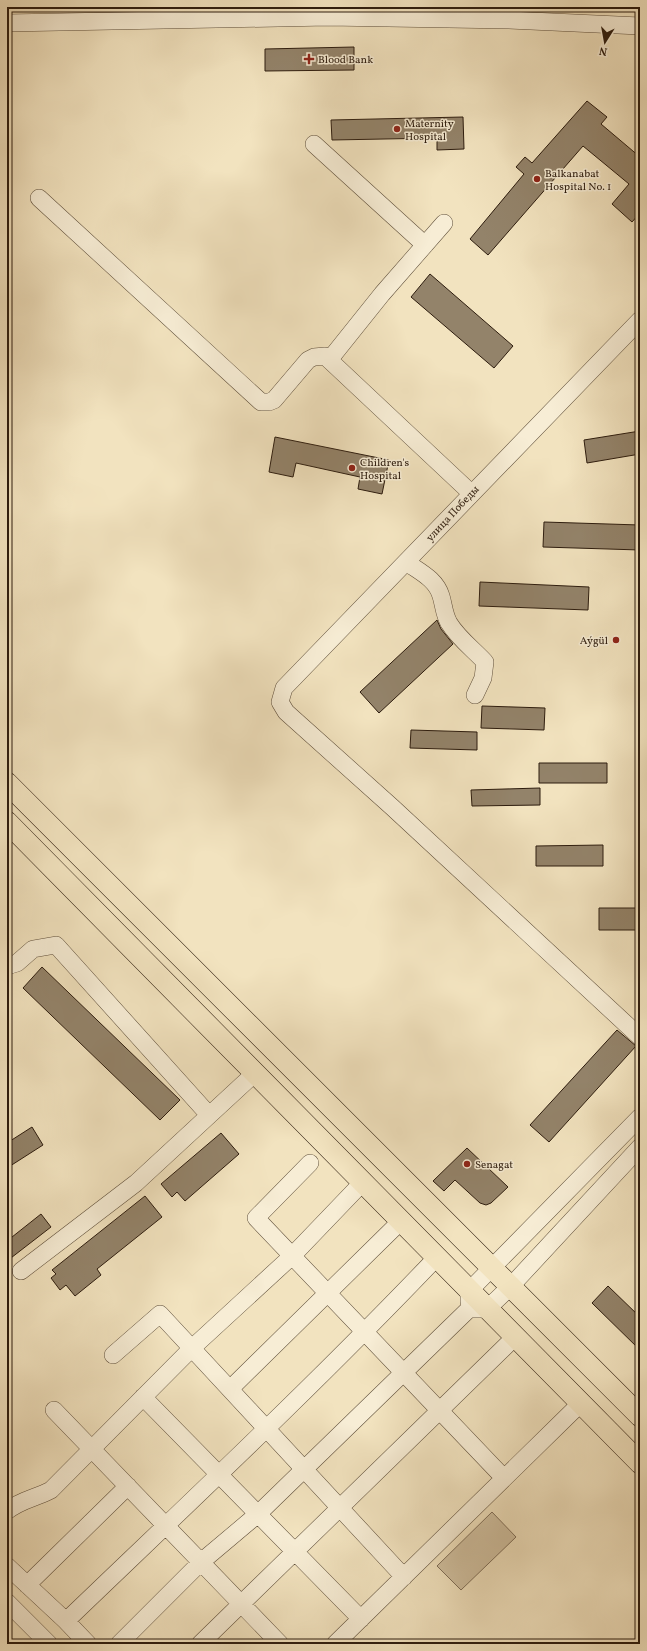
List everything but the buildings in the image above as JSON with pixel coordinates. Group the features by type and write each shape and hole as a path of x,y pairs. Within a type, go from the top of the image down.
{"main road":[{"path":"7,783 493,1267 640,1416"},
{"path":"7,822 437,1257 475,1303 515,1337 640,1463"}],"street":[{"path":"7,23 328,12 509,13 640,26"},
{"path":"314,144 425,245"},
{"path":"39,198 261,402 269,402 274,400 308,360 321,356 330,359 472,493"},
{"path":"330,359 382,294 444,223"},
{"name":"улица Победы","path":"640,320 284,688 280,702 286,712 397,812 640,1037"},
{"path":"406,562 430,578 442,597 444,611 450,624 485,662 483,678 475,695"},
{"path":"7,966 16,964 33,949 56,945 209,1116"},
{"path":"22,1271 136,1183 255,1073"},
{"path":"475,1303 493,1267 640,1117"},
{"path":"119,1644 201,1562 258,1514 475,1303 511,1286 640,1147"},
{"path":"310,1163 256,1218 504,1478"},
{"path":"7,1511 28,1499 42,1495 51,1490 91,1448 192,1348 292,1256 363,1182"},
{"path":"230,1389 401,1221"},
{"path":"66,1621 365,1333 437,1257"},
{"path":"113,1355 160,1314 404,1577"},
{"path":"200,1644 515,1337"},
{"path":"143,1397 361,1619"},
{"path":"335,1644 581,1404"},
{"path":"54,1410 280,1644"},
{"path":"27,1586 128,1486"},
{"path":"7,1566 66,1621 88,1644"},
{"path":"7,1602 49,1644"}],"shaded area":[{"path":"492,1512 516,1537 461,1590 437,1566"}],"place":[{"name":"Blood Bank","path":"309,59"},
{"name":"Maternity Hospital","path":"397,129"},
{"name":"Balkanabat Hospital No. 1","path":"537,179"},
{"name":"Children's Hospital","path":"352,468"},
{"name":"Aýgül","path":"616,640"},
{"name":"Senagat","path":"467,1164"}]}
